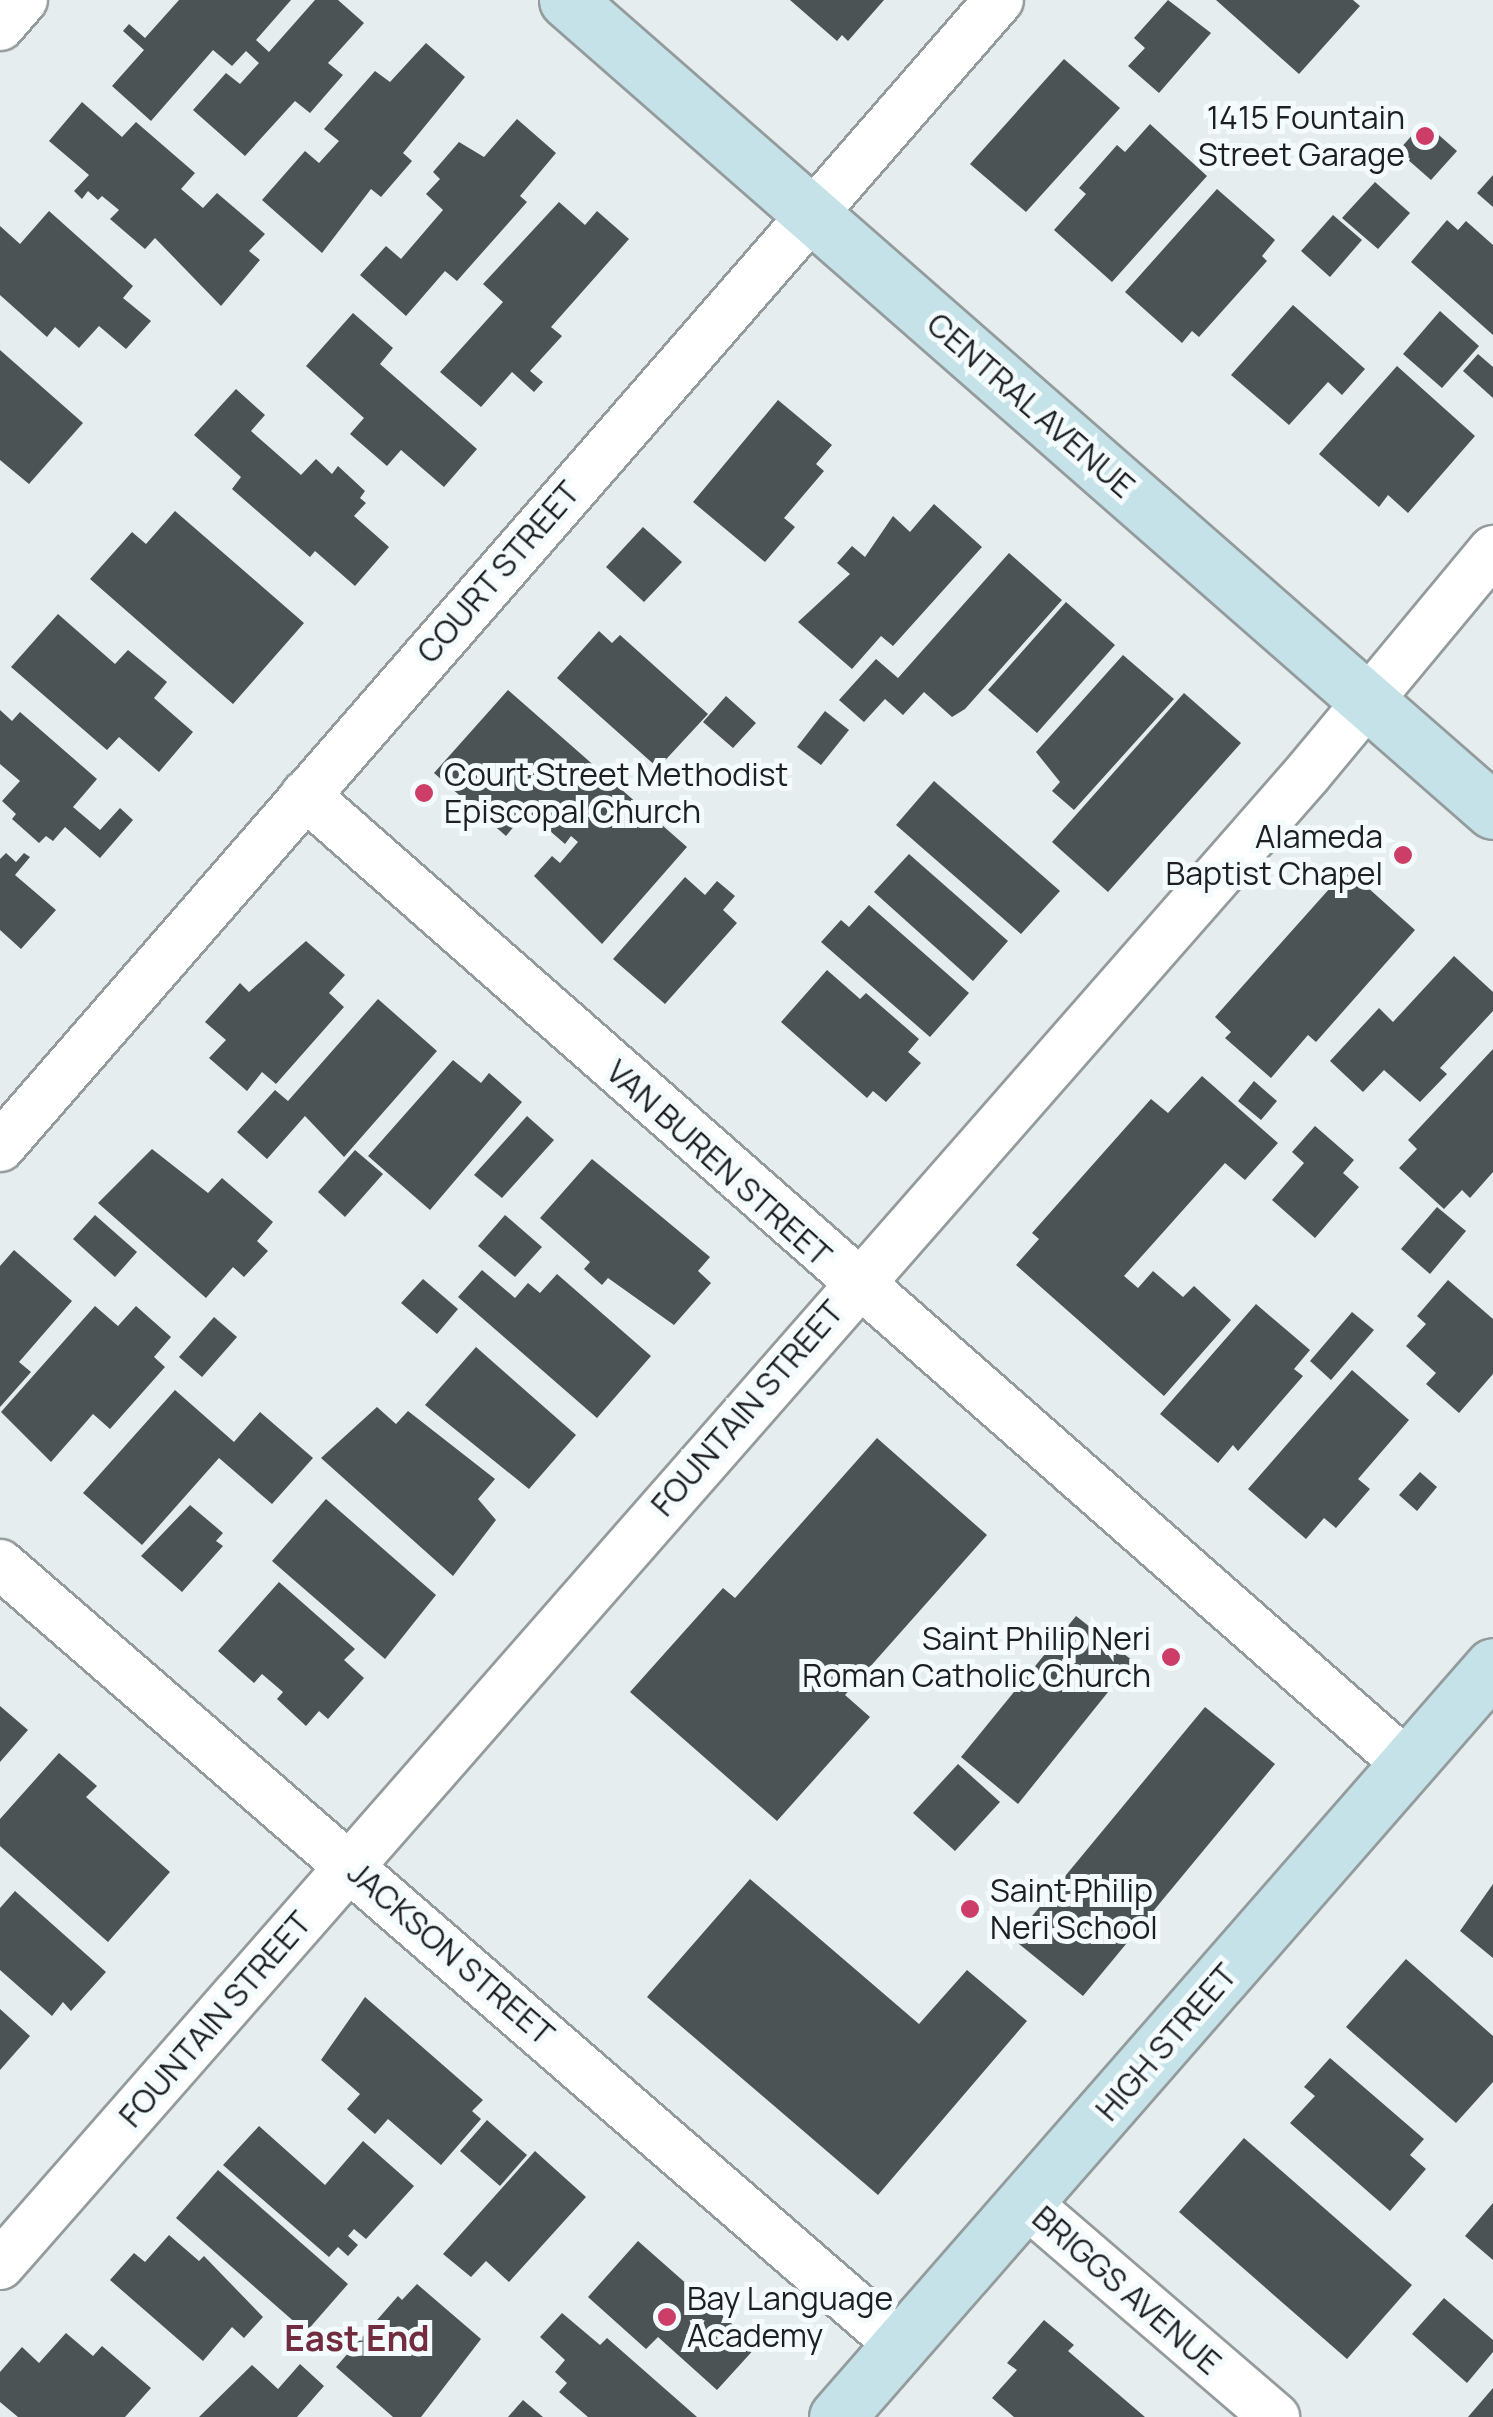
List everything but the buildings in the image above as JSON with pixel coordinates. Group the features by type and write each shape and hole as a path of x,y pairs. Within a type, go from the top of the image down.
{"street":[{"path":"0,26 23,0"},
{"name":"CENTRAL AVENUE","path":"567,0 1493,811"},
{"name":"COURT STREET","path":"0,1147 999,0"},
{"name":"FOUNTAIN STREET","path":"0,2265 1493,550"},
{"name":"VAN BUREN STREET","path":"305,795 855,1283 1408,1765"},
{"name":"JACKSON STREET","path":"0,1564 900,2345"},
{"name":"HIGH STREET","path":"837,2417 1493,1666"},
{"name":"BRIGGS AVENUE","path":"1025,2202 1275,2417"}],"place":[{"name":"1415 Fountain Street Garage","path":"1425,136"},
{"name":"Court Street Methodist Episcopal Church","path":"424,793"},
{"name":"Alameda Baptist Chapel","path":"1403,855"},
{"name":"Saint Philip Neri Roman Catholic Church","path":"1171,1657"},
{"name":"Saint Philip Neri School","path":"970,1909"},
{"name":"Bay Language Academy","path":"667,2317"}],"district":[{"name":"East End","path":"357,2338"}]}
